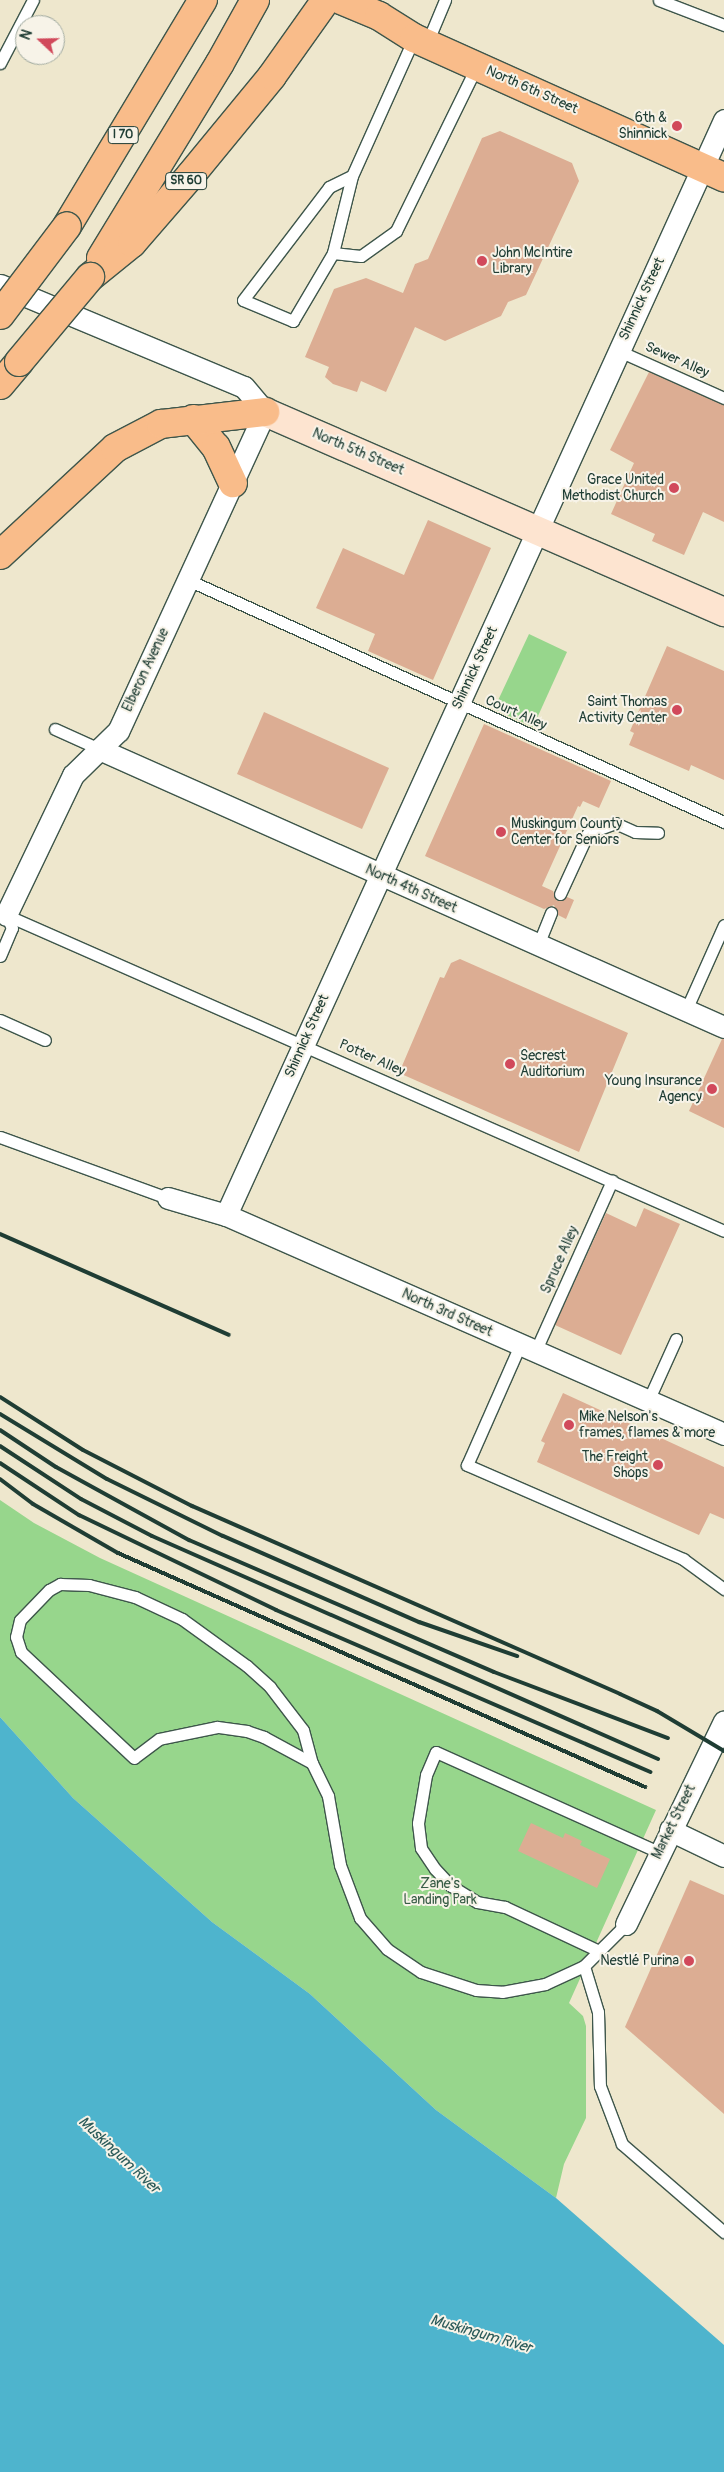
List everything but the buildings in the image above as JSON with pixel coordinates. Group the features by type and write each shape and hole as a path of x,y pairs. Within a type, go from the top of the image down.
{"main road":[{"name":"I 70","path":"0,315 67,226 178,45 203,0"},
{"path":"0,385 90,277 220,63 255,0"},
{"name":"SR 60","path":"90,277 132,243 272,76 326,0"},
{"name":"North 6th Street","path":"341,0 379,16 420,40 713,172"},
{"path":"0,555 115,448 161,424 265,412"},
{"name":"North 5th Street","path":"265,412 724,612"},
{"path":"193,419 216,447 233,484"}],"street":[{"name":"Shinnick Street","path":"226,1215 619,350 713,172 724,120"},
{"name":"North 5th Street","path":"0,285 244,387 265,412"},
{"name":"Elberon Avenue","path":"3,916 73,775 118,731 265,412"},
{"name":"North 4th Street","path":"98,749 724,1027"},
{"name":"North 3rd Street","path":"168,1198 226,1215 724,1434"},
{"name":"Market Street","path":"626,1924 724,1721"},
{"path":"670,1830 724,1856"}],"lane":[{"path":"0,63 33,0"},
{"path":"352,176 329,187 243,300 293,321 333,253 352,176 397,79 445,0"},
{"path":"659,0 724,25"},
{"path":"333,253 361,256 396,231 477,65"},
{"name":"Sewer Alley","path":"619,350 724,398"},
{"name":"Court Alley","path":"188,580 458,704 724,822"},
{"path":"55,729 98,749"},
{"path":"560,894 588,832 615,823 635,832 658,833"},
{"path":"538,945 551,912"},
{"path":"0,956 12,928 3,916"},
{"name":"Potter Alley","path":"3,916 303,1045 724,1231"},
{"path":"686,1010 724,925"},
{"path":"0,1020 45,1040"},
{"path":"0,1137 168,1198"},
{"name":"Spruce Alley","path":"612,1181 467,1465 683,1559 724,1589"},
{"path":"648,1402 676,1339"},
{"path":"312,1763 264,1737 247,1731 217,1727 159,1739 134,1758 22,1652 16,1637 20,1620 49,1590 71,1583 135,1597 182,1619 247,1666 270,1687 303,1730 312,1763 328,1796 340,1865 360,1918 387,1949 406,1963 458,1986 502,1992 545,1984 584,1966 626,1924"},
{"path":"599,1950 505,1907 477,1902 451,1886 435,1869 421,1848 418,1823 426,1775 436,1752 660,1852"},
{"path":"584,1966 598,2012 600,2086 622,2144 724,2232"}],"green space":[{"path":"529,634 567,652 533,727 494,709"},
{"name":"Zane's Landing Park","path":"0,1500 34,1523 100,1558 656,1810 569,2003 583,2016 586,2026 586,2118 564,2164 556,2198 436,2110 310,1994 212,1922 73,1798 0,1717"}],"water":[{"name":"Muskingum River","path":"0,1717 73,1798 212,1922 310,1994 436,2110 556,2198 724,2345 724,2472 0,2472"}],"railway":[{"path":"0,1234 229,1335"},
{"path":"0,1397 83,1450 192,1506 657,1711 724,1751"},
{"path":"0,1414 107,1479 223,1536 419,1622 517,1656"},
{"path":"0,1430 56,1467 189,1540 494,1672 668,1738"},
{"path":"0,1446 81,1499 152,1536 658,1759"},
{"path":"0,1463 79,1515 276,1610 651,1772"},
{"path":"0,1479 33,1504 118,1553 645,1787"}],"place":[{"name":"6th & Shinnick","path":"677,126"},
{"name":"John McIntire Library","path":"482,261"},
{"name":"Grace United Methodist Church","path":"674,488"},
{"name":"Saint Thomas Activity Center","path":"677,710"},
{"name":"Muskingum County Center for Seniors","path":"501,832"},
{"name":"Secrest Auditorium","path":"510,1064"},
{"name":"Young Insurance Agency","path":"712,1089"},
{"name":"Mike Nelson's frames, flames & more","path":"569,1425"},
{"name":"The Freight Shops","path":"658,1465"},
{"name":"Nestlé Purina","path":"689,1961"}]}
